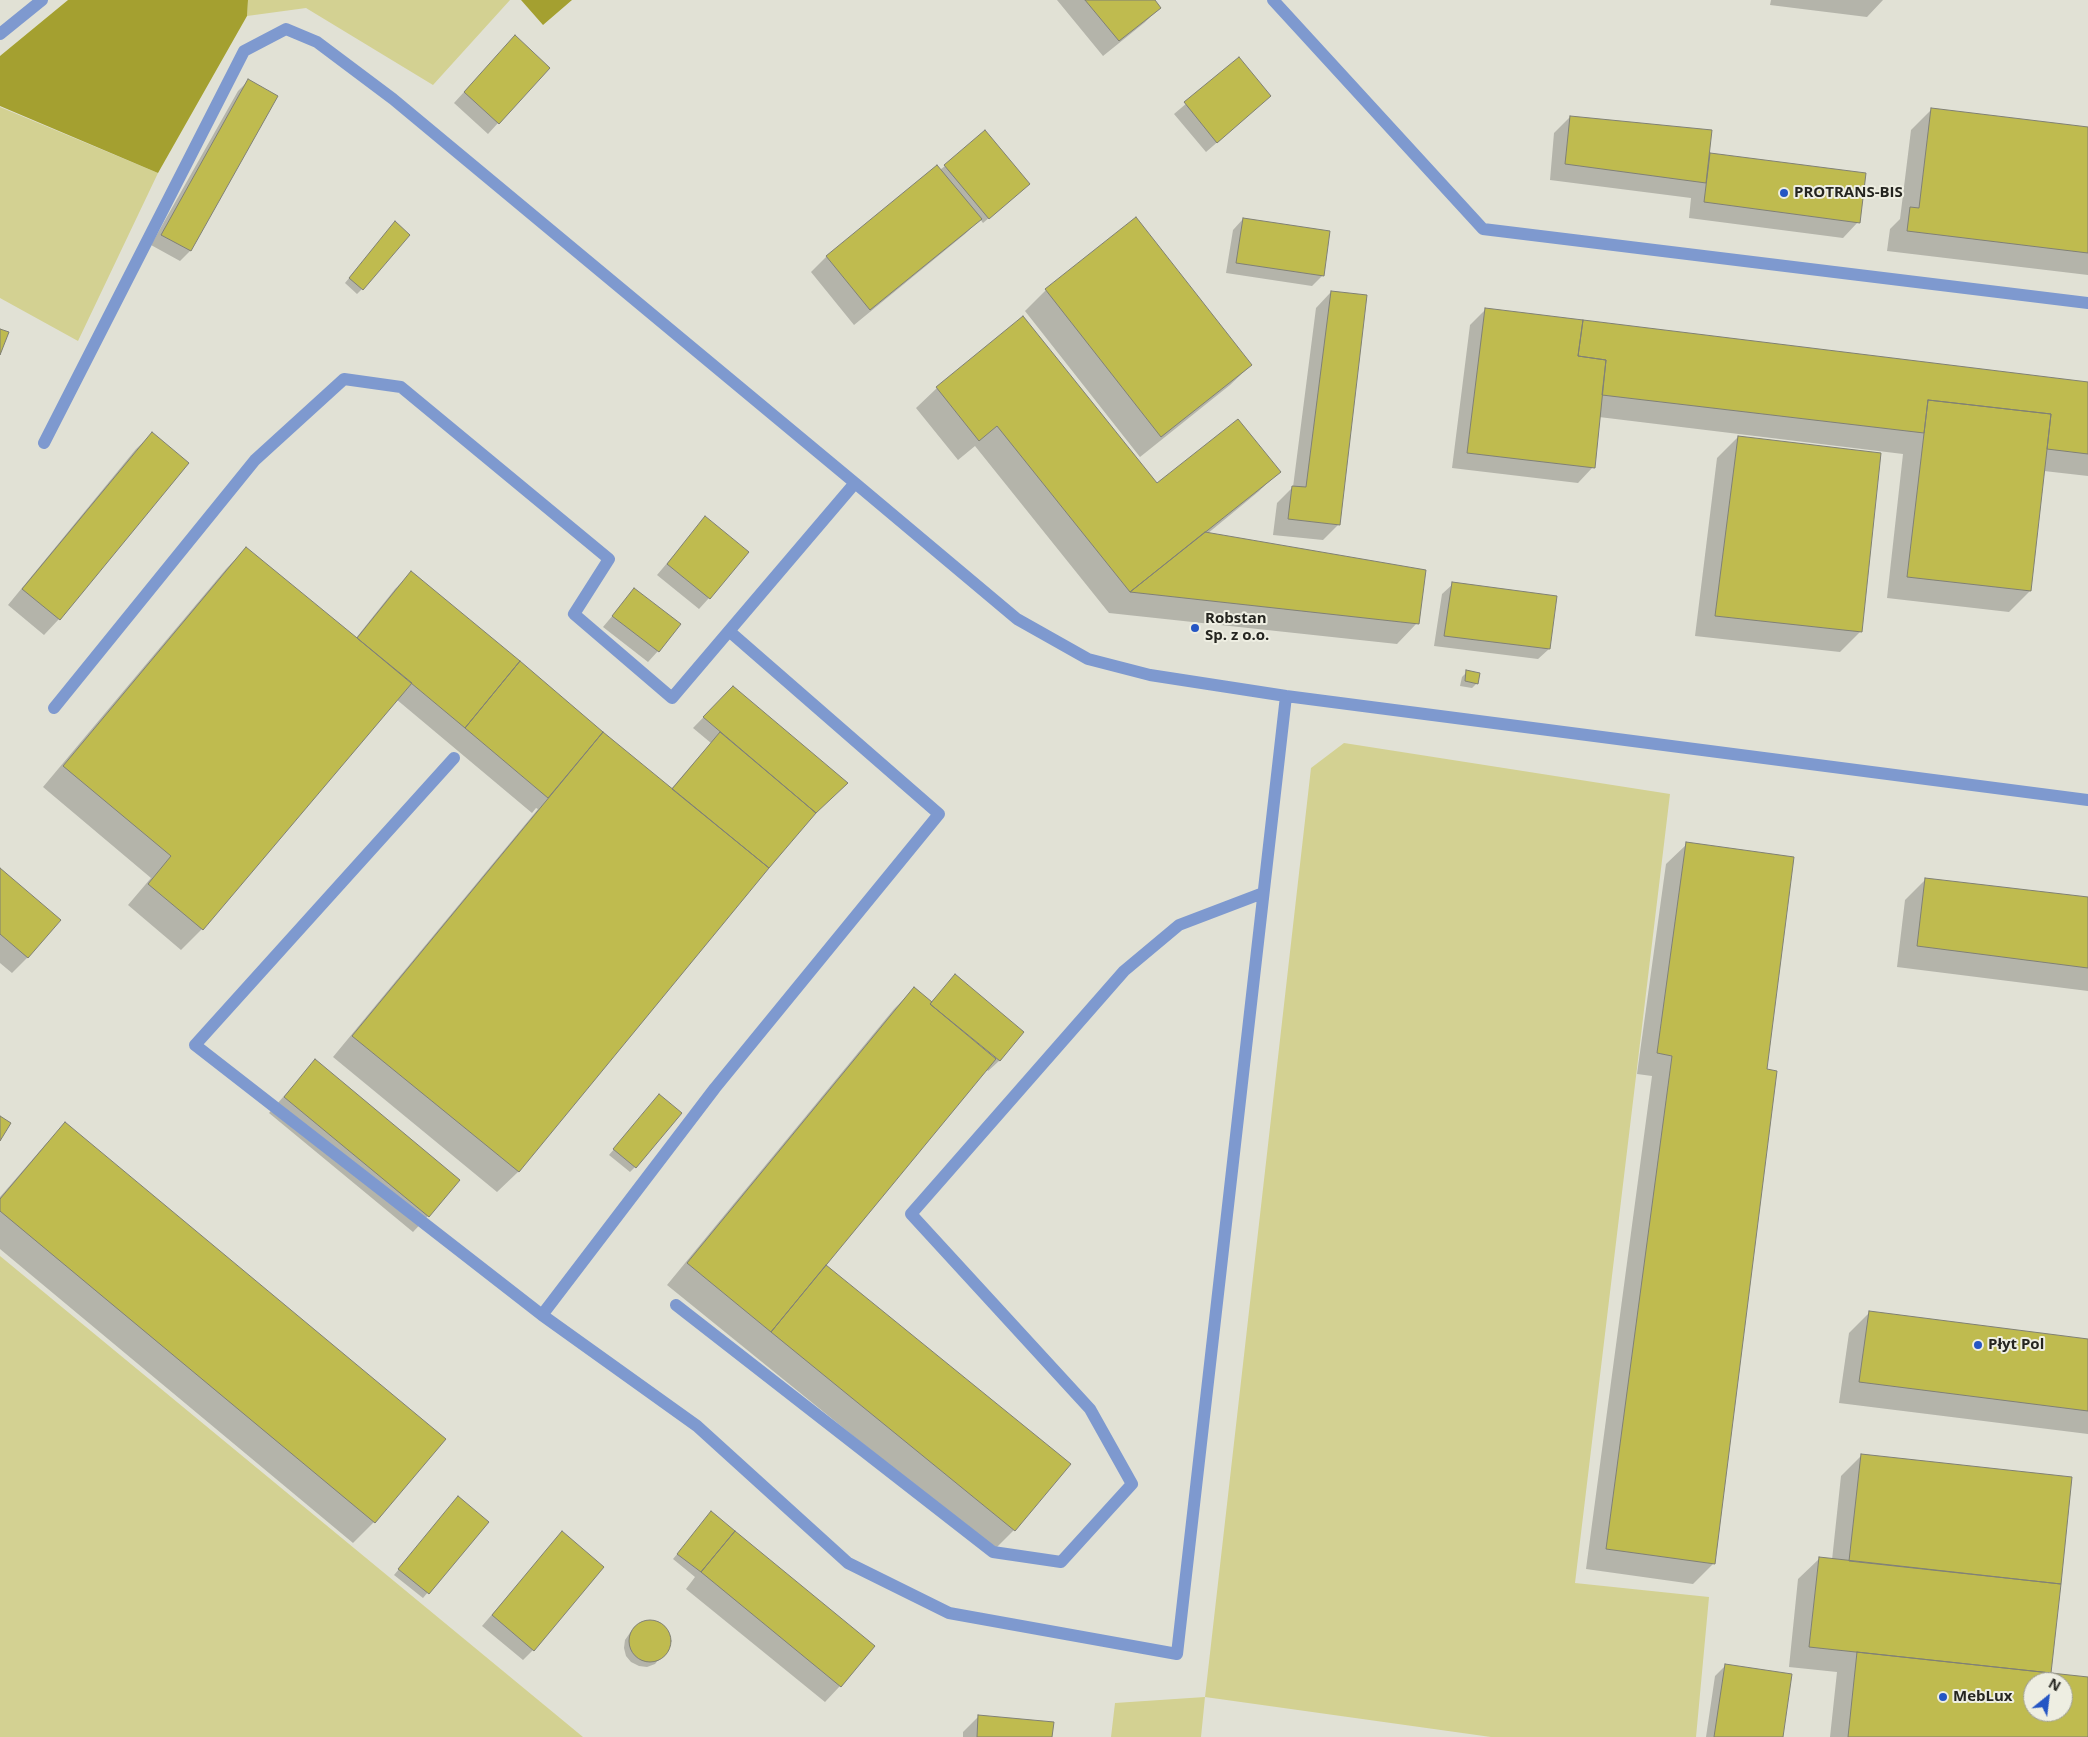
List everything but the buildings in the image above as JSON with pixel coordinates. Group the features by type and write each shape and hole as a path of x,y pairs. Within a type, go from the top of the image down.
{"lane":[{"path":"0,34 42,0"},
{"path":"1273,0 1483,229 2088,303"},
{"path":"44,443 244,51 286,29 317,42 393,100 1017,619 1088,659 1150,675 1286,696 2088,800"},
{"path":"54,708 255,460 344,379 401,386 609,559 574,614 672,698 854,483"},
{"path":"542,1315 715,1088 939,814 729,631"},
{"path":"454,758 195,1045 542,1315 697,1426 848,1563 949,1613 1177,1654 1286,696"},
{"path":"676,1305 994,1552 1061,1562 1132,1484 1090,1409 911,1214 1124,970 1180,925 1263,893"}],"shaded area":[{"path":"68,0 248,0 247,16 158,173 0,106 0,56"},
{"path":"248,0 510,0 433,85 306,8 247,16"},
{"path":"521,0 572,0 543,25"},
{"path":"0,107 158,173 78,341 0,298"},
{"path":"1344,743 1670,794 1575,1583 1709,1597 1696,1737 1491,1737 1205,1697 1311,768"},
{"path":"0,1256 583,1737 0,1737"},
{"path":"1205,1697 1201,1737 1111,1737 1115,1703"}],"place":[{"name":"PROTRANS-BIS","path":"1784,193"},
{"name":"Robstan Sp. z o.o.","path":"1195,628"},
{"name":"Płyt Pol","path":"1978,1345"},
{"name":"MebLux","path":"1943,1697"}]}
